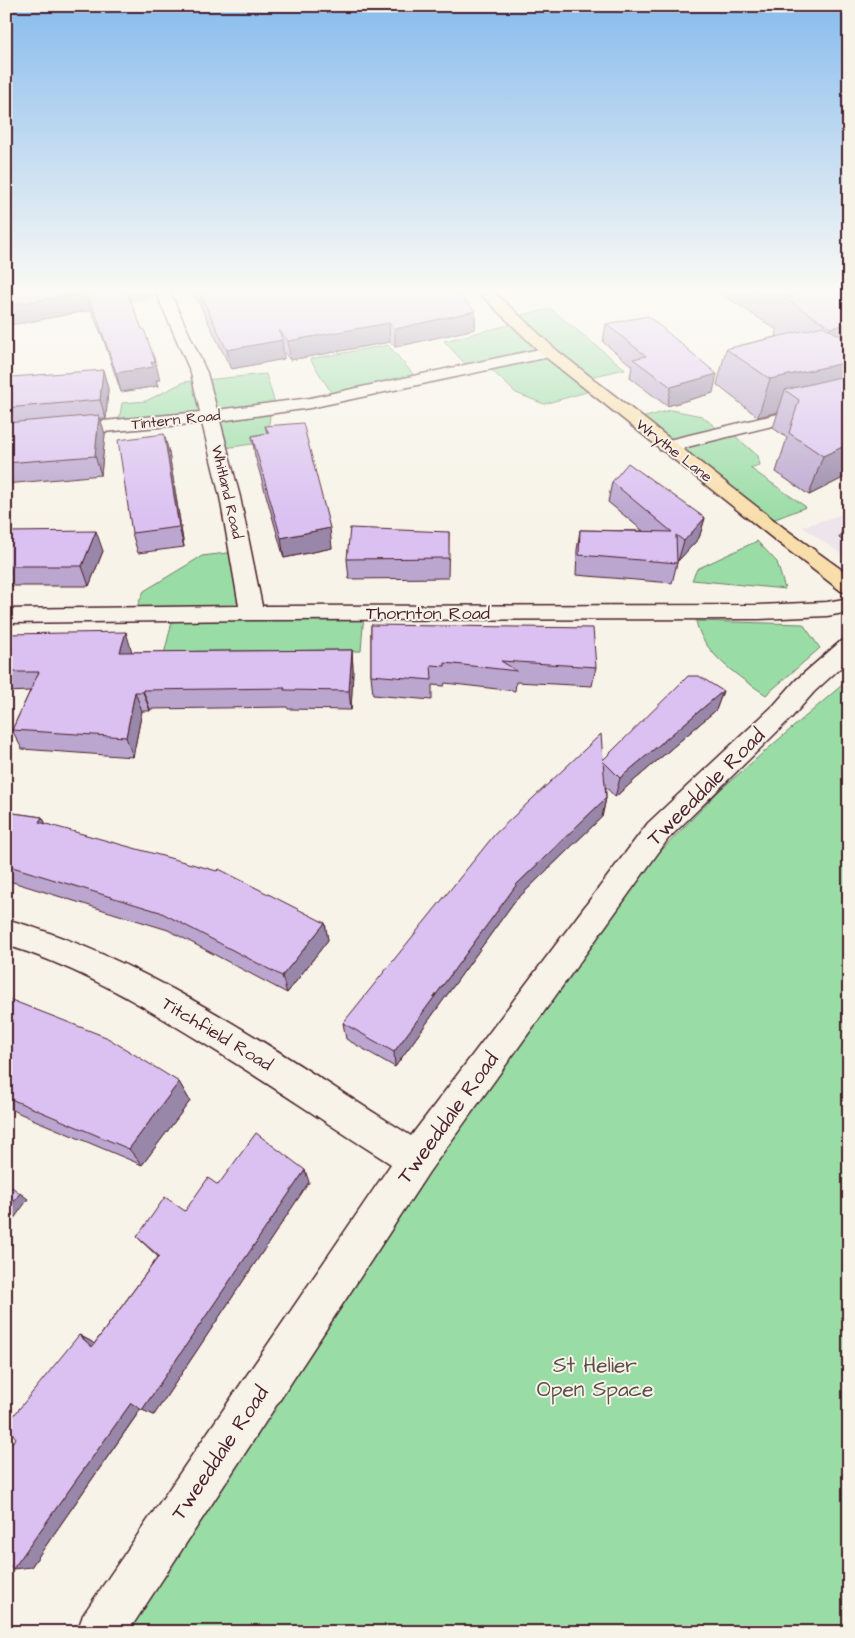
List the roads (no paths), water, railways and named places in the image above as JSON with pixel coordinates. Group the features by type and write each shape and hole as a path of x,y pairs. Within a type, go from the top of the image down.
{"main road":[{"name":"Wrythe Lane","path":"567,366 849,586"}],"street":[{"name":"Whitland Road","path":"196,366 230,497 252,613"},
{"name":"Tintern Road","path":"6,436 209,417 318,401 481,366"},
{"path":"667,446 849,402"},
{"name":"Thornton Road","path":"6,616 252,613 758,612 827,609 849,605"},
{"name":"Tweeddale Road","path":"100,1632 416,1159 658,831 783,711 805,686 849,648"},
{"name":"Titchfield Road","path":"6,932 28,938 115,974 218,1034 416,1159"}],"park label":[{"name":"St Helier Open Space","path":"595,1377"}]}
